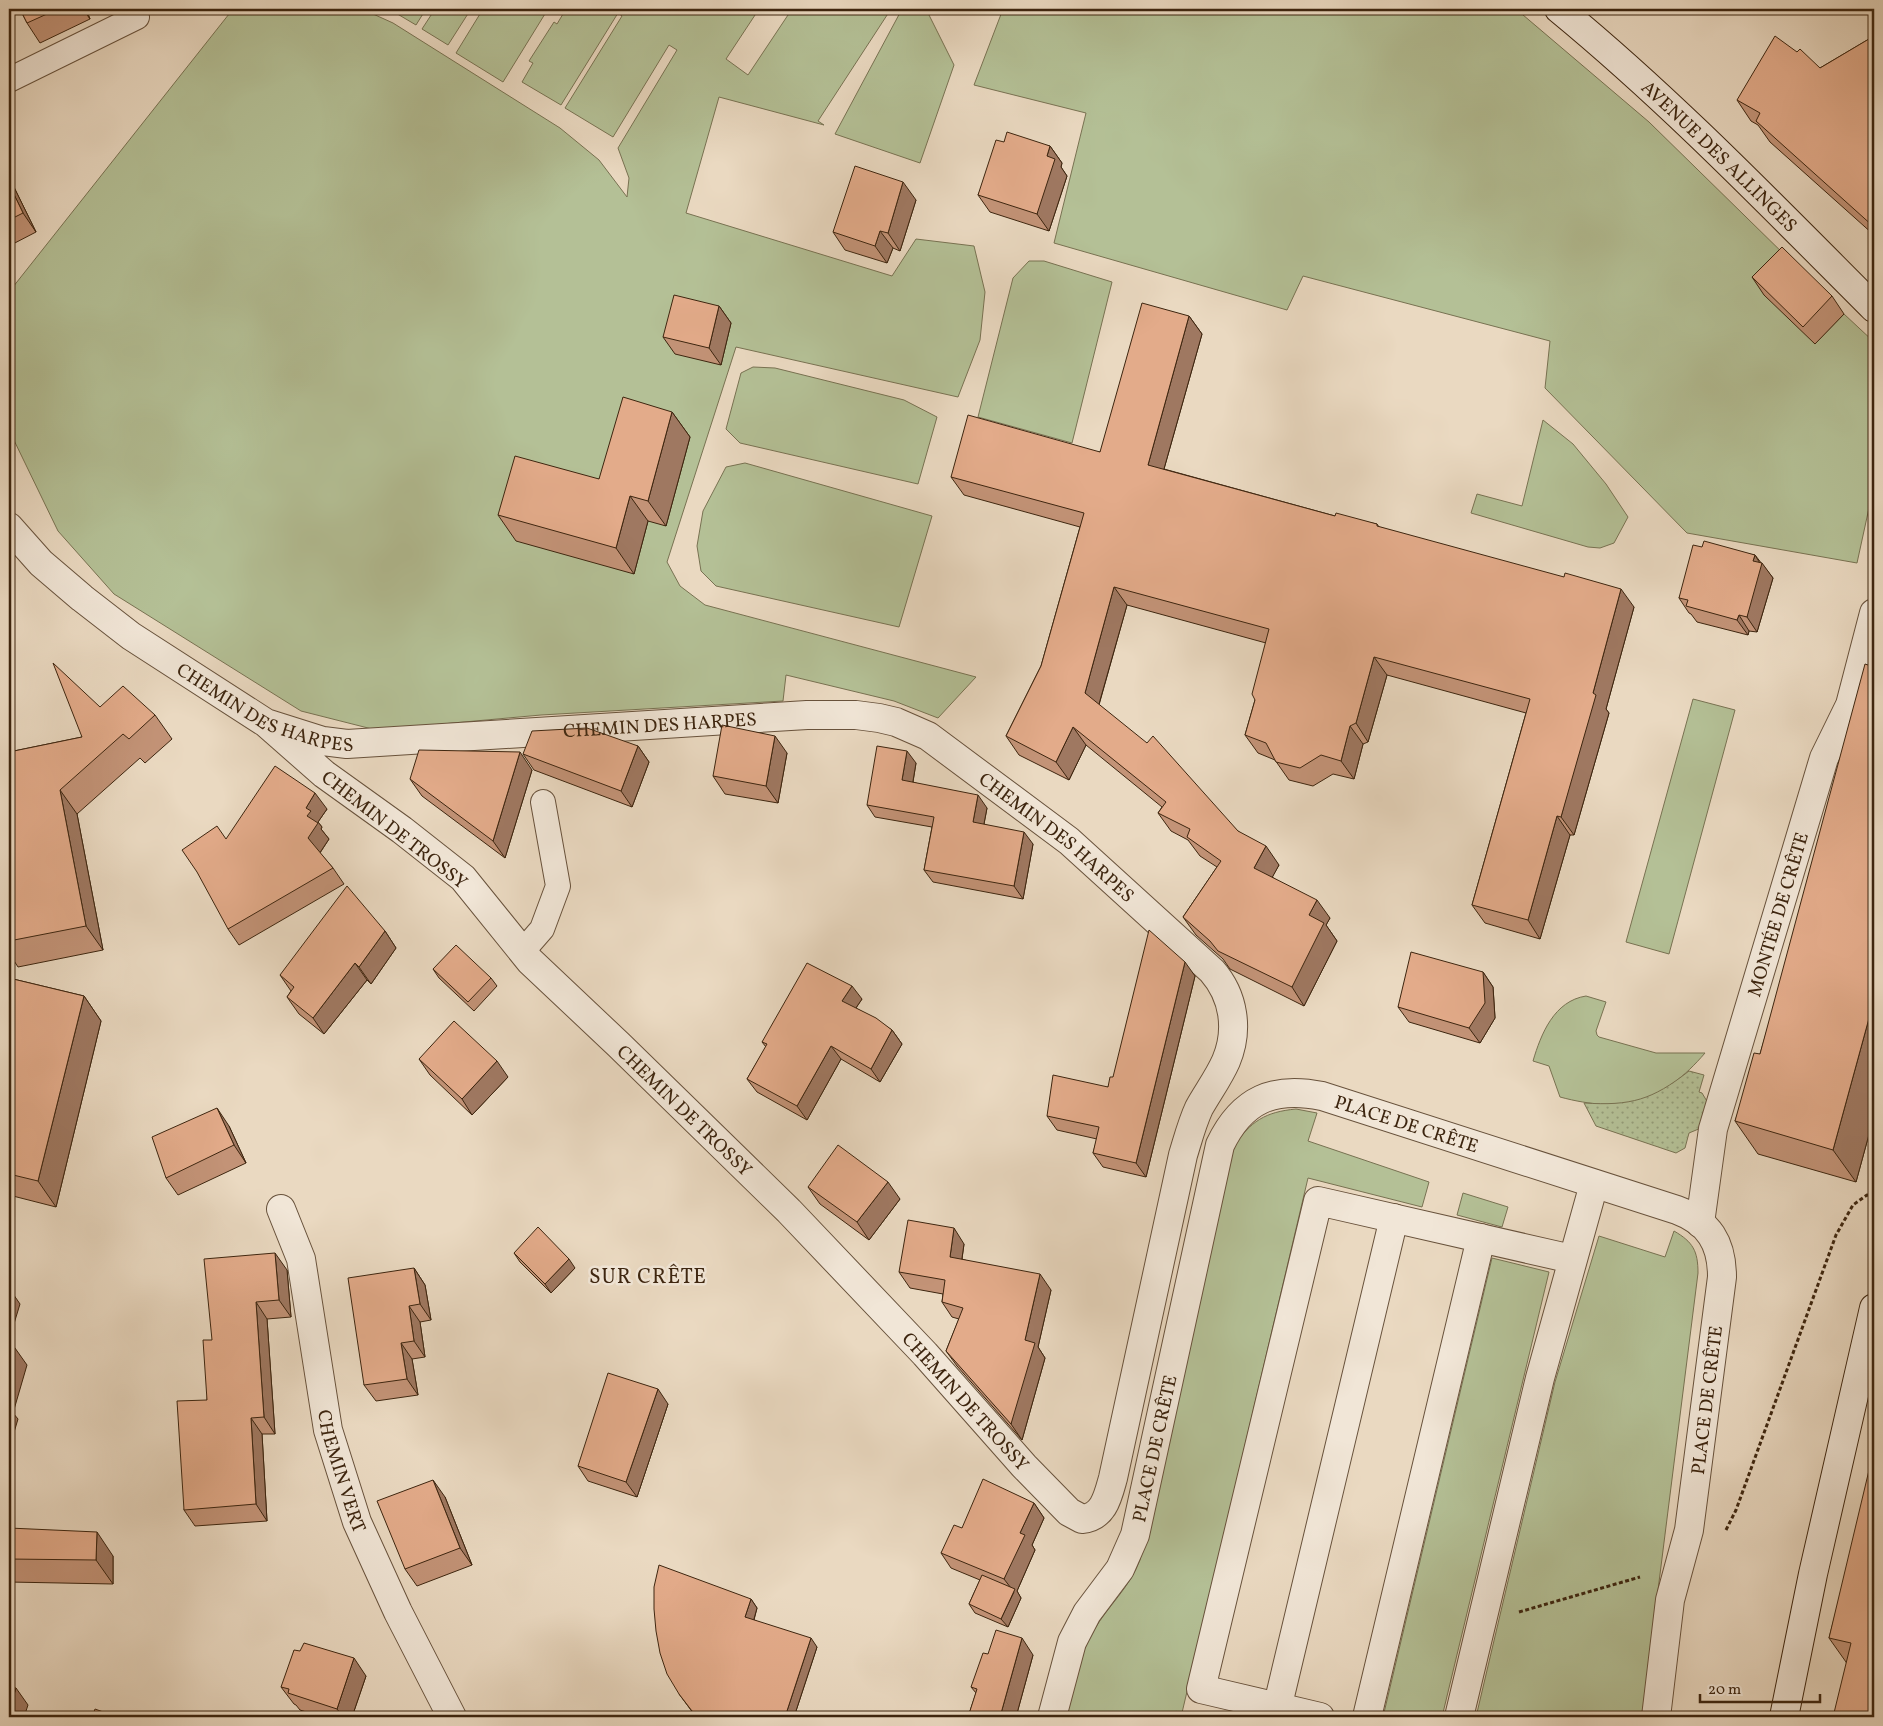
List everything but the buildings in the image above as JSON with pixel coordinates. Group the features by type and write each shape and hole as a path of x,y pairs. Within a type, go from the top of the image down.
{"street":[{"name":"AVENUE DES ALLINGES","path":"1559,9 1643,80 1690,124 1874,308"},
{"name":"CHEMIN DES HARPES","path":"9,527 61,582 131,636 266,723 323,741 347,744 807,715 856,714 896,722 943,745 1069,841 1212,971 1226,989"},
{"name":"MONTÉE DE CRÊTE","path":"1700,1222 1713,1129 1824,758 1850,705 1874,613"},
{"name":"CHEMIN DE TROSSY","path":"266,723 324,774 402,830 463,878 522,952 789,1211 925,1354 1024,1466 1069,1512 1082,1519"},
{"name":"PLACE DE CRÊTE","path":"1082,1519 1096,1516 1110,1491 1183,1155 1198,1110 1222,1070 1230,1047 1234,1022 1226,989"},
{"name":"PLACE DE CRÊTE","path":"1052,1717 1072,1642 1087,1613 1120,1570 1135,1535 1220,1145 1228,1129 1238,1116 1252,1105 1268,1096 1282,1092 1304,1092 1322,1096 1677,1210 1700,1222 1711,1234 1718,1247 1722,1262 1722,1277 1689,1530 1670,1600 1656,1717"},
{"path":"1459,1717 1540,1378 1594,1184"},
{"path":"1320,1717 1276,1712 1201,1689 1318,1201 1572,1259"},
{"name":"CHEMIN VERT","path":"281,1209 301,1259 328,1430 357,1522 398,1612 452,1717"},
{"path":"1276,1712 1394,1218"},
{"path":"1367,1717 1482,1238"},
{"path":"1784,1717 1813,1574 1874,1308"}],"lane":[{"path":"9,80 137,17 133,9"},
{"path":"522,952 542,929 558,886 543,802"}],"path":[{"path":"1724,1533 1736,1510 1836,1236 1853,1205 1867,1195 1874,1197"},
{"path":"1481,1623 1641,1576"}],"green space":[{"path":"233,9 362,9 393,23 560,128 599,160 627,197 629,178 618,148 677,50 669,45 613,137 565,108 622,16 618,13 561,105 522,82 533,63 529,61 554,22 557,24 566,9 759,9 726,59 748,75 792,9 891,9 818,121 824,125 719,97 686,213 892,276 916,239 974,246 985,292 980,340 958,397 736,347 667,562 680,586 705,605 976,677 938,718 894,701 786,675 783,701 541,715 376,730 301,711 114,594 58,531 9,430 9,292"},
{"path":"389,9 426,9 416,25"},
{"path":"435,9 471,9 448,45 422,29"},
{"path":"483,9 548,9 503,82 456,53"},
{"path":"902,9 926,9 954,65 920,163 835,134"},
{"path":"1003,9 1516,9 1649,122 1794,264 1815,344 1844,314 1874,342 1874,485 1857,563 1687,533 1545,388 1550,341 1303,276 1287,310 1054,243 1086,113 974,85"},
{"path":"1029,261 1044,261 1112,282 1072,443 978,417 1013,278"},
{"path":"753,367 775,368 904,400 937,417 918,484 740,443 726,429 741,373"},
{"path":"1543,420 1573,444 1606,484 1628,517 1614,543 1600,548 1588,547 1471,513 1477,494 1522,506"},
{"path":"745,463 932,516 899,627 716,586 701,571 697,546 703,511 726,467"},
{"path":"1693,699 1735,710 1669,954 1626,942"},
{"path":"1586,996 1606,1002 1596,1031 1599,1037 1656,1053 1705,1053 1673,1083 1657,1093 1640,1100 1603,1104 1560,1097 1549,1066 1533,1061 1540,1040 1550,1020 1565,1004"},
{"path":"1689,1071 1704,1075 1699,1092 1702,1093 1708,1103 1701,1128 1689,1133 1685,1148 1676,1153 1596,1126 1584,1103 1615,1103 1640,1099 1664,1089"},
{"path":"1296,1109 1317,1113 1308,1141 1429,1182 1422,1207 1308,1178 1181,1717 1065,1717 1076,1673 1088,1640 1131,1579 1140,1560 1233,1147 1246,1131 1260,1119 1285,1110"},
{"path":"1463,1193 1508,1207 1502,1227 1457,1215"},
{"path":"1674,1231 1686,1239 1693,1248 1697,1259 1698,1273 1642,1717 1476,1717 1555,1382 1599,1236 1665,1257"},
{"path":"1492,1258 1549,1272 1442,1717 1383,1717"}],"district":[{"name":"SUR CRÊTE","path":"648,1276"}]}
